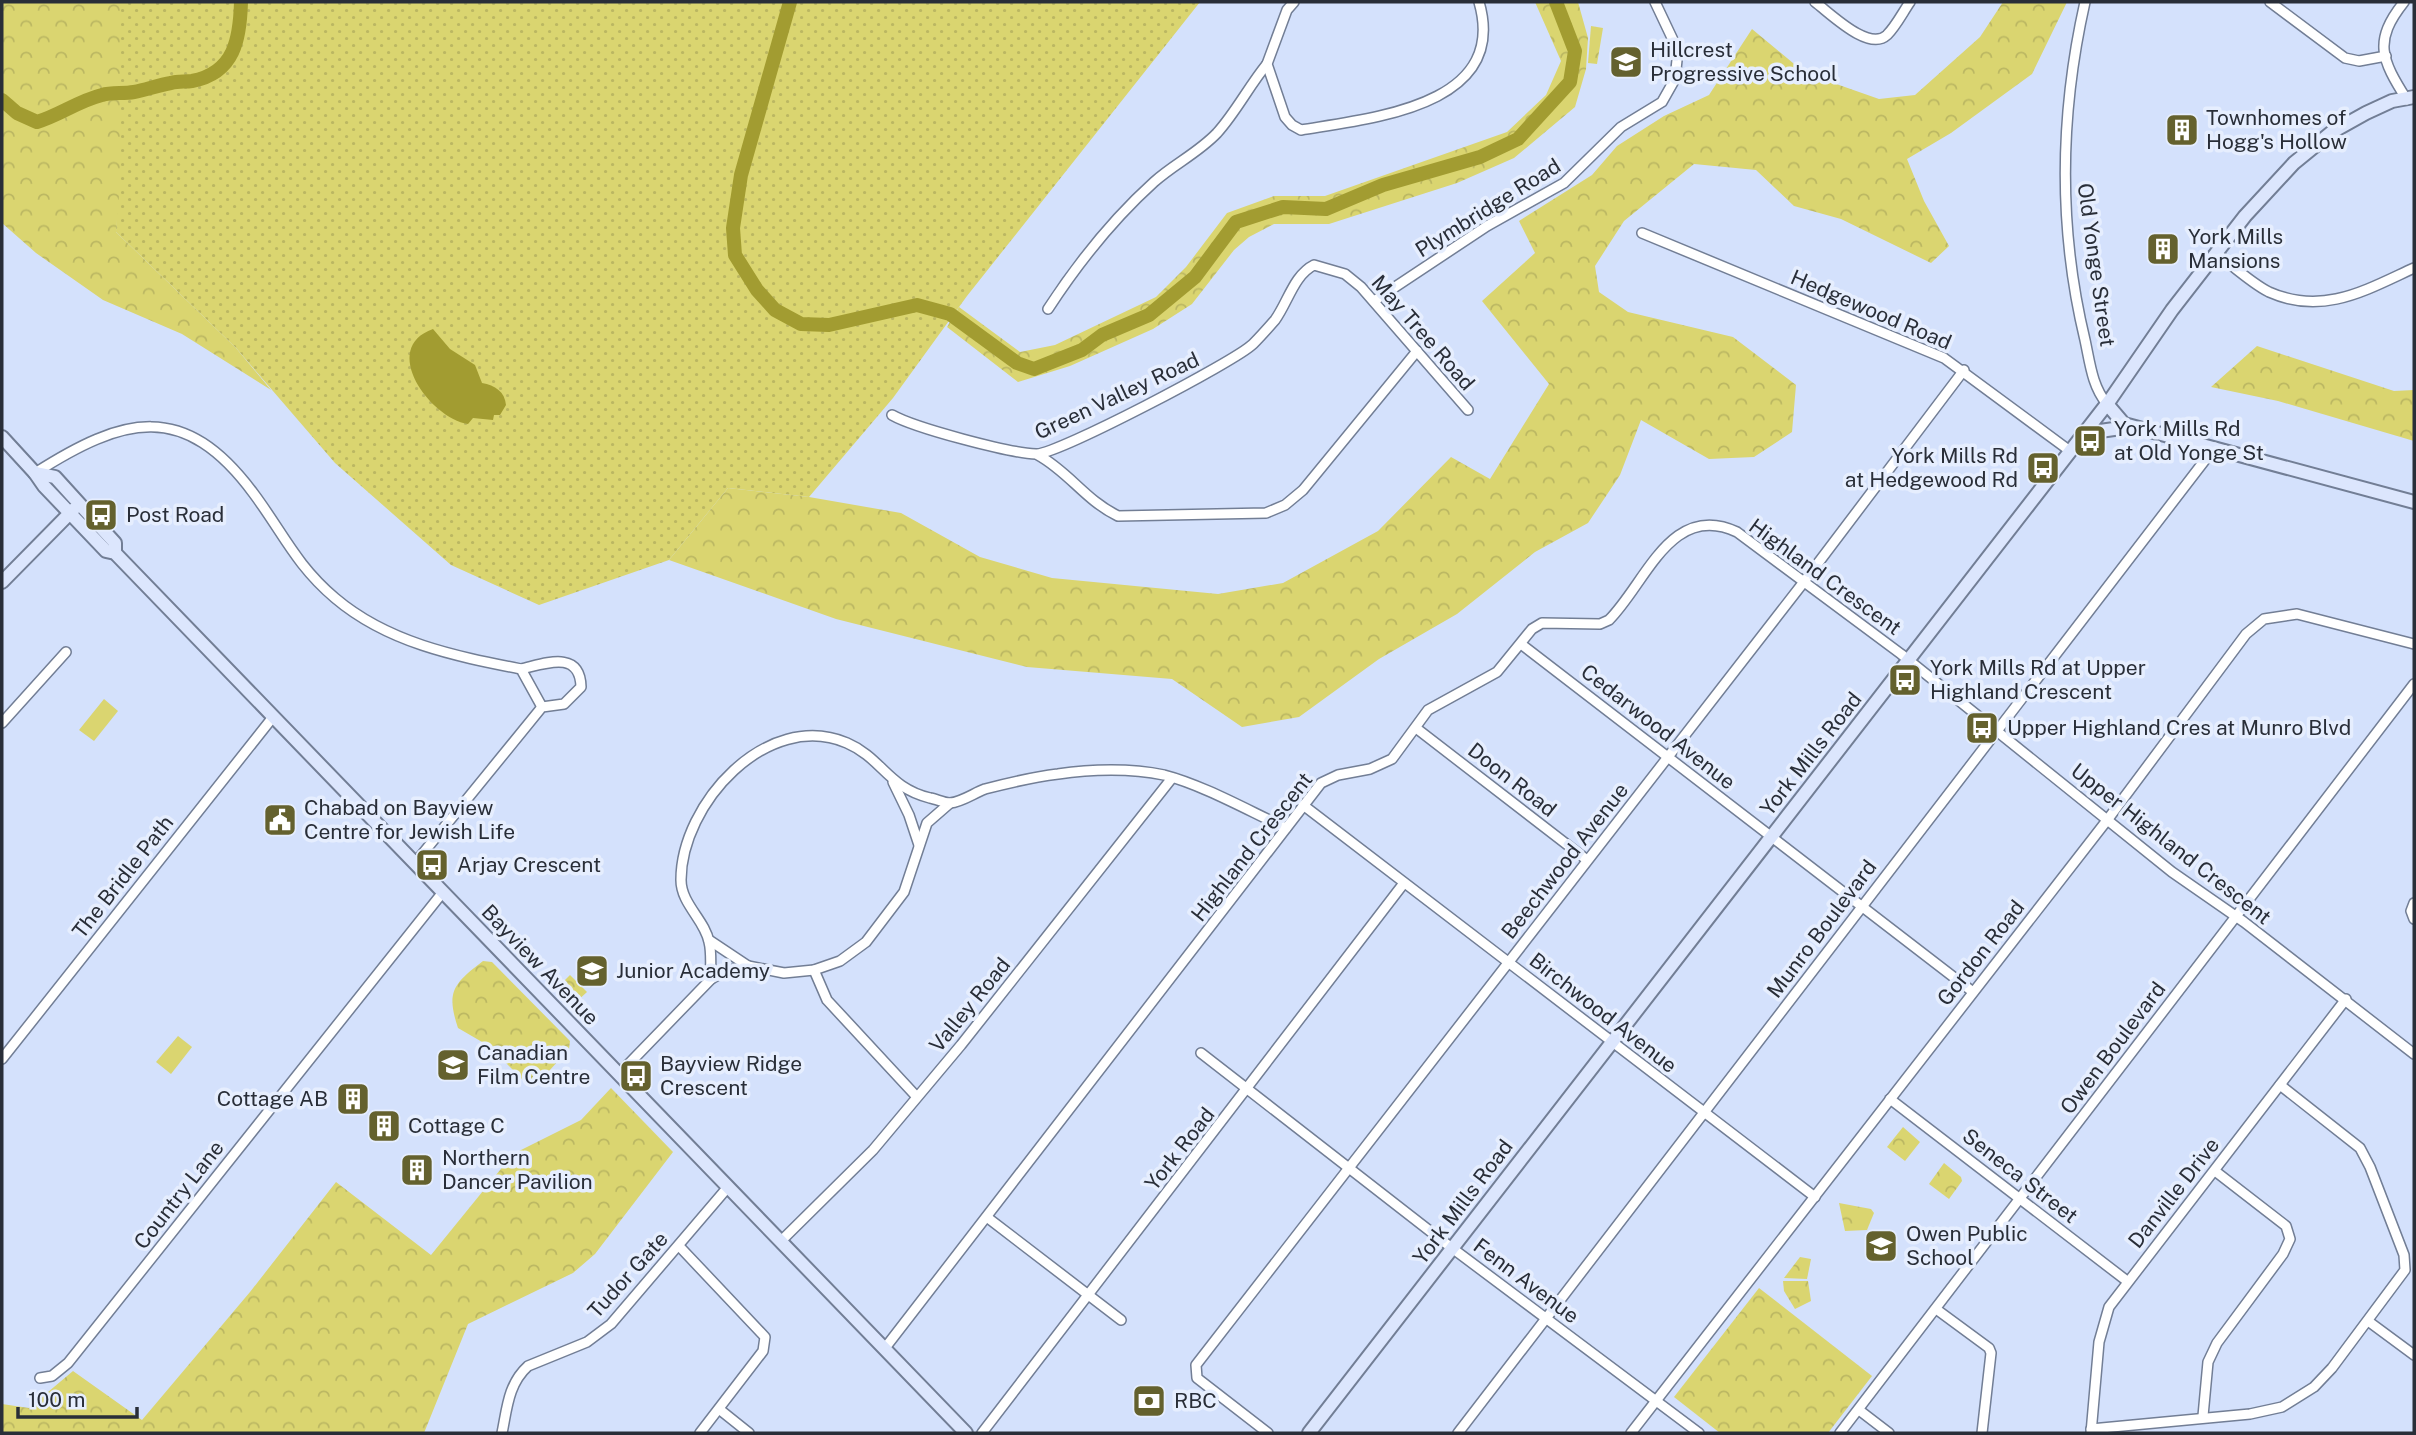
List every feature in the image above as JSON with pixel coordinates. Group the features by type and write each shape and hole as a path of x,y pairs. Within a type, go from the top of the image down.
{"main road":[{"name":"York Mills Road","path":"1309,1433 2109,402 2216,253 2261,196 2301,156 2332,132 2392,101 2408,99"},
{"path":"2109,402 2117,419 2139,427 2414,502"},
{"path":"2080,439 2101,430 2139,427"},
{"name":"Bayview Avenue","path":"2,437 35,473 55,477 74,508 115,543 115,553 966,1433"},
{"path":"2,582 74,508"}],"street":[{"path":"1048,309 1107,230 1155,181 1218,132 1267,64 1271,45 1287,10 1294,2"},
{"path":"1267,64 1285,117 1301,130 1412,107 1444,92 1469,74 1482,53 1484,32 1479,2"},
{"name":"Plymbridge Road","path":"1374,301 1487,226 1564,183 1620,127 1662,102 1675,79 1677,60 1672,40 1655,2"},
{"path":"1815,2 1866,39 1877,40 1887,35 1909,2"},
{"name":"Old Yonge Street","path":"2085,2 2071,64 2066,122 2067,223 2080,320 2097,393 2109,402"},
{"path":"2270,2 2345,58 2359,61 2386,56"},
{"path":"2404,2 2384,32 2386,56 2408,99"},
{"name":"Hedgewood Road","path":"1642,233 1944,358 1964,370 2070,451"},
{"path":"2216,253 2269,292 2305,301 2333,302 2414,268"},
{"name":"May Tree Road","path":"1314,265 1345,274 1374,301 1468,410"},
{"name":"Green Valley Road","path":"892,415 955,436 1038,455 1223,366 1259,337 1275,319 1304,270 1314,265"},
{"path":"1038,455 1055,465 1080,492 1099,507 1118,516 1266,513 1284,505 1303,490 1417,351"},
{"name":"Beechwood Avenue","path":"1268,1433 1197,1378 1196,1365 1803,583 1964,370"},
{"path":"35,473 77,447 118,429 156,426 192,437 224,459 254,494 300,565 336,599 386,633 453,655 521,669 555,660 570,664 578,671 581,687 575,696 564,704 542,707 415,863"},
{"name":"Munro Boulevard","path":"1458,1433 2215,447"},
{"name":"Highland Crescent","path":"885,1348 988,1218 1303,805 1329,779 1385,763 1428,710 1497,672 1532,629 1542,623 1600,624 1609,620 1665,548 1682,532 1702,524 1717,524 1737,532 1908,660"},
{"name":"Gordon Road","path":"1631,1433 2108,819 2246,635 2264,619 2297,614 2414,644"},
{"name":"Cedarwood Avenue","path":"1521,644 1973,992"},
{"path":"2,723 66,652"},
{"name":"Upper Highland Crescent","path":"1908,660 2172,872 2236,916 2414,1054"},
{"path":"521,669 542,707"},
{"name":"Owen Boulevard","path":"1840,1433 2414,684"},
{"name":"The Bridle Path","path":"2,1059 273,717"},
{"name":"Doon Road","path":"1416,728 1587,860"},
{"path":"919,845 909,814 892,781 868,754 846,743 817,735 786,738 754,753 733,770 693,825 683,851 681,883 688,906 709,940 748,966 784,973 814,970 840,961 866,942 904,892 927,823 950,803 985,790 1058,774 1123,771 1172,778 1286,828"},
{"name":"Valley Road","path":"781,1241 873,1150 969,1035 1172,778"},
{"path":"892,781 909,792 950,803"},
{"name":"Birchwood Avenue","path":"1303,805 1815,1197"},
{"name":"York Road","path":"982,1433 1248,1090 1404,883"},
{"name":"Country Lane","path":"40,1378 52,1376 68,1363 443,892"},
{"path":"2414,902 2411,911 2414,919"},
{"path":"709,940 711,979"},
{"path":"619,1074 711,979 725,971 748,966"},
{"path":"814,970 827,1000 916,1096"},
{"name":"Danville Drive","path":"2091,1431 2103,1323 2109,1307 2346,999"},
{"name":"Fenn Avenue","path":"1201,1053 1453,1249 1699,1433"},
{"path":"2091,1431 2203,1416 2270,1411 2291,1403 2314,1387 2332,1368 2405,1270 2399,1241 2371,1167 2360,1148 2280,1085"},
{"name":"Seneca Street","path":"1890,1099 2127,1281"},
{"path":"2203,1416 2208,1362 2217,1343 2283,1254 2290,1239 2286,1226 2215,1171"},
{"name":"Tudor Gate","path":"502,1433 510,1393 522,1372 528,1366 587,1342 605,1329 728,1187"},
{"path":"988,1218 1121,1321"},
{"path":"679,1246 765,1337 763,1352 700,1433"},
{"path":"1936,1309 1989,1348 1991,1353 1982,1433"},
{"path":"2368,1321 2414,1355"},
{"path":"719,1409 749,1433"},
{"path":"1859,1410 1889,1433"}],"green space":[{"path":"2,2 121,2 121,171 116,232 236,348 271,390 182,334 103,300 36,253 2,223"},
{"path":"121,2 1200,2 967,296 893,398 809,497 728,488 669,560 539,605 451,565 335,463 236,348 116,232"},
{"path":"1535,2 1578,2 1588,38 1586,69 1575,107 1514,158 1457,183 1329,224 1274,224 1249,237 1234,250 1192,304 1153,329 1070,366 1018,382 947,327 959,307 1020,352 1055,345 1156,297 1186,267 1227,213 1274,196 1325,196 1507,132 1546,95 1561,61"},
{"path":"2003,2 2067,2 2032,74 1951,133 1907,159 1924,201 1949,246 1931,263 1841,219 1794,206 1756,170 1694,164 1624,221 1595,266 1599,292 1628,312 1733,337 1796,385 1792,432 1754,457 1709,459 1641,420 1620,475 1588,523 1535,552 1457,614 1379,659 1299,717 1242,727 1172,679 1027,667 836,619 669,560 728,488 809,497 901,513 980,557 1052,578 1218,594 1283,583 1378,531 1451,457 1490,479 1549,384 1482,301 1535,253 1519,221 1592,175 1617,146 1664,116 1709,95 1752,29 1805,73 1879,99 1915,95 1980,37"},
{"path":"1591,26 1603,28 1597,64 1588,63"},
{"path":"2257,346 2394,391 2414,390 2414,441 2278,401 2211,387"},
{"path":"104,699 118,711 94,741 79,730"},
{"path":"483,961 492,962 570,1041 569,1049 539,1082 525,1082 489,1046 458,1028 453,1006 455,990 465,976"},
{"path":"570,975 587,992 575,1003 562,990 565,987 562,983"},
{"path":"178,1036 192,1047 171,1074 156,1062"},
{"path":"611,1088 673,1152 595,1254 573,1273 468,1324 424,1433 2,1433 2,1404 29,1408 73,1371 142,1420 250,1292 336,1182 431,1255 513,1154 581,1120"},
{"path":"1903,1127 1920,1142 1905,1161 1887,1147"},
{"path":"1944,1163 1961,1177 1962,1181 1949,1199 1929,1184"},
{"path":"1839,1203 1871,1209 1874,1213 1867,1230 1845,1231"},
{"path":"1800,1257 1811,1259 1807,1279 1784,1278"},
{"path":"1783,1281 1808,1281 1811,1301 1795,1309 1784,1291"},
{"path":"1759,1288 1872,1376 1828,1433 1720,1433 1674,1397"}],"shaded area":[{"path":"433,329 450,349 475,365 482,383 495,387 501,393 506,405 500,415 494,415 493,420 473,418 468,424 453,419 426,396 410,366 410,351 417,338"}],"waterway":[{"path":"2,100 17,113 37,122 102,95 134,92 206,77 218,70 232,52 239,28 241,2"},
{"path":"790,2 741,175 733,228 735,255 757,290 775,310 801,324 829,325 917,305 950,314 1017,363 1034,369 1082,350 1102,335 1149,315 1195,277 1236,222 1283,207 1326,209 1383,185 1480,157 1518,139 1570,82 1575,51 1556,2"}],"place":[{"name":"Hillcrest Progressive School","path":"1626,62"},
{"name":"Townhomes of Hogg's Hollow","path":"2182,130"},
{"name":"York Mills Mansions","path":"2163,249"},
{"name":"York Mills Rd at Old Yonge St","path":"2090,441"},
{"name":"York Mills Rd at Hedgewood Rd","path":"2043,468"},
{"name":"Post Road","path":"101,515"},
{"name":"York Mills Rd at Upper Highland Crescent","path":"1905,680"},
{"name":"Upper Highland Cres at Munro Blvd","path":"1982,728"},
{"name":"Chabad on Bayview Centre for Jewish Life","path":"280,820"},
{"name":"Arjay Crescent","path":"432,865"},
{"name":"Junior Academy","path":"592,971"},
{"name":"Canadian Film Centre","path":"453,1065"},
{"name":"Bayview Ridge Crescent","path":"636,1076"},
{"name":"Cottage AB","path":"353,1099"},
{"name":"Cottage C","path":"384,1126"},
{"name":"Northern Dancer Pavilion","path":"417,1170"},
{"name":"Owen Public School","path":"1881,1246"},
{"name":"RBC","path":"1149,1401"}]}
